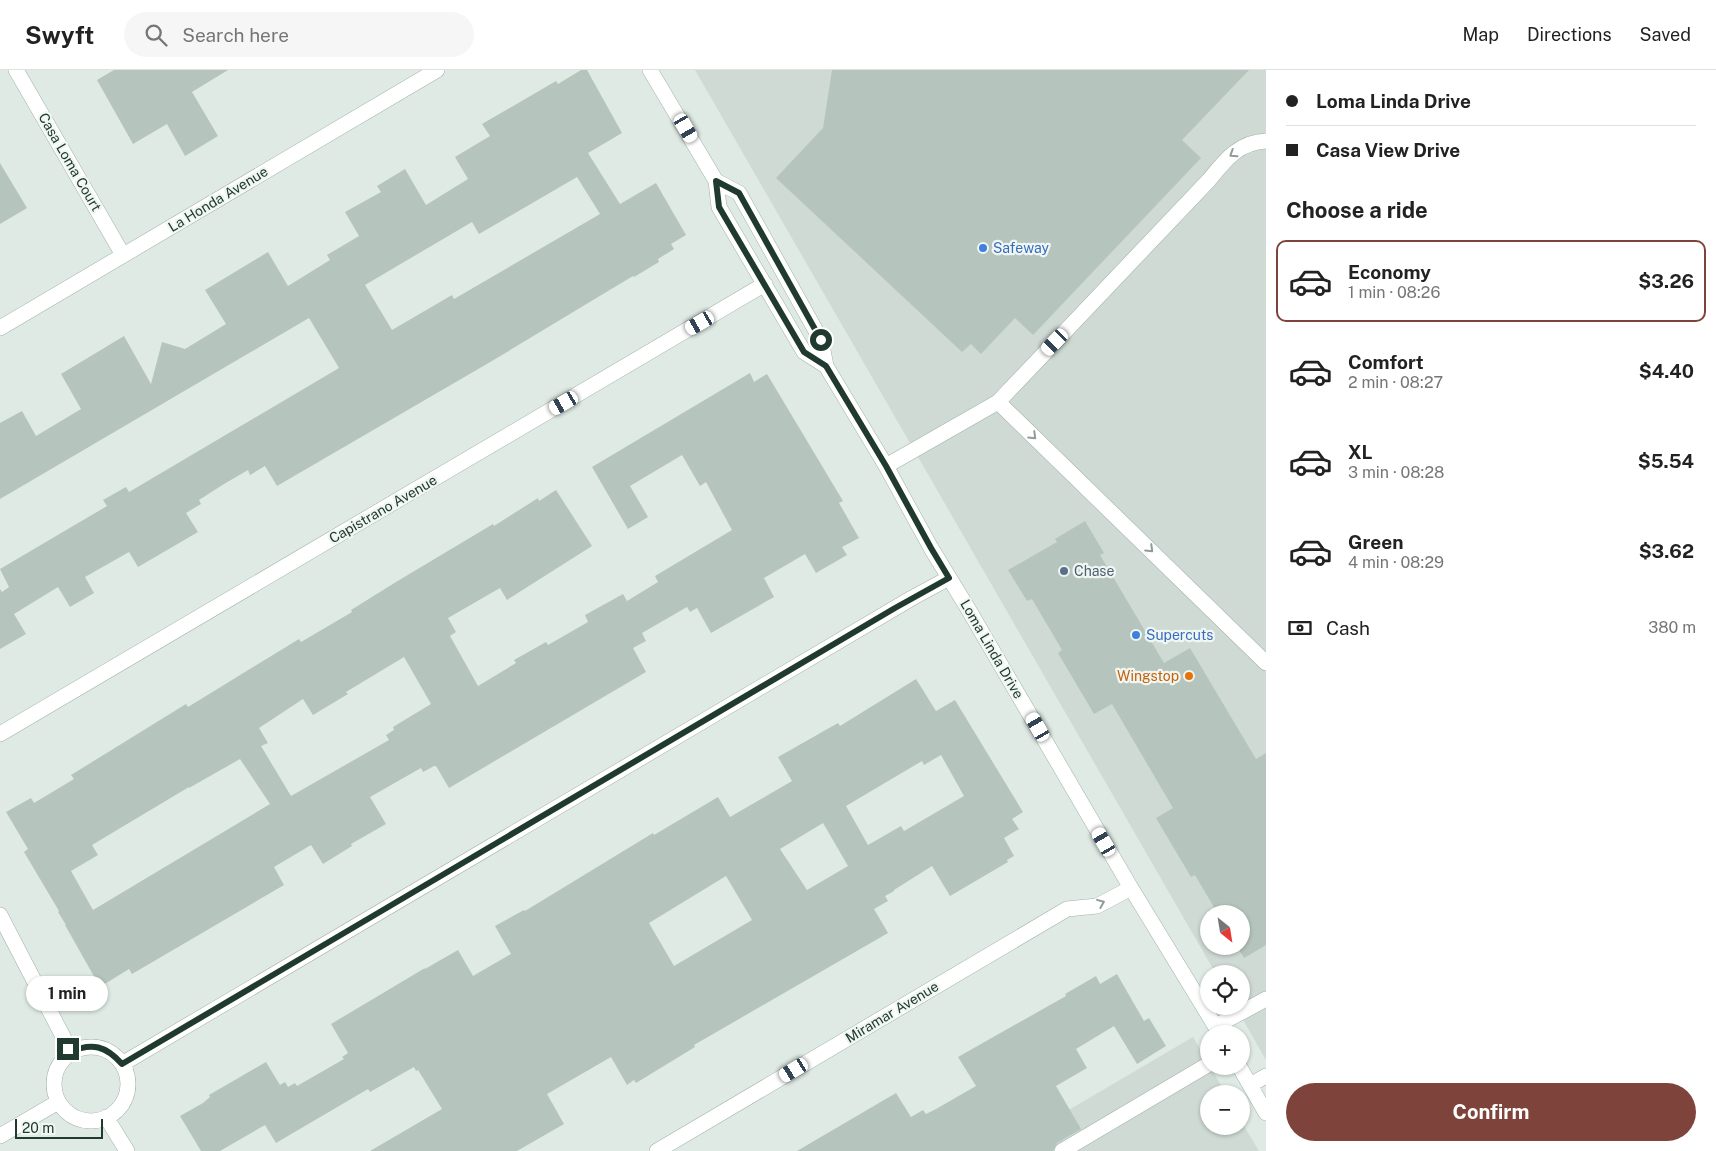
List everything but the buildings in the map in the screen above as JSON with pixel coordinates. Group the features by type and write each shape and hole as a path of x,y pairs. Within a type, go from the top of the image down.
{"street":[{"name":"Casa Loma Court","path":"16,70 124,255"},
{"name":"La Honda Avenue","path":"0,328 437,70"},
{"name":"Loma Linda Drive","path":"650,70 716,181 719,207 804,352 826,366"},
{"path":"886,466 998,402 1209,180 1226,159 1252,142 1266,141"},
{"name":"Loma Linda Drive","path":"716,181 739,193 821,340 826,366 1131,888 1215,1025"},
{"name":"Capistrano Avenue","path":"0,734 765,284"},
{"path":"998,402 1266,662"},
{"path":"122,1064 903,603 949,578"},
{"name":"Miramar Avenue","path":"657,1151 1067,909 1098,906 1131,888"},
{"path":"0,915 70,1052"},
{"path":"1226,1025 1266,999"},
{"path":"93,1046 115,1055 122,1064 127,1075 128,1088 124,1100 117,1110 106,1117 93,1121 79,1119 67,1113 58,1102 54,1089 54,1075 60,1062 70,1052 93,1046"},
{"path":"1062,1151 1200,1069"},
{"path":"1244,1075 1266,1113"},
{"path":"1250,1085 1266,1076"},
{"path":"0,1136 58,1102"},
{"path":"106,1117 127,1151"}],"shaded area":[{"path":"695,70 1266,70 1266,1060 1250,1032 1250,1025 1246,1025 1240,1015 1250,1015 1250,965 1211,965 1205,955 1250,955 1250,905 1200,905 1200,946"},
{"path":"1193,1037 1200,1049 1200,1075 1215,1075 1221,1085 1200,1085 1200,1135 1249,1135 1259,1151 999,1151"}],"place":[{"name":"Safeway","path":"983,248"},
{"name":"Chase","path":"1064,571"},
{"name":"Supercuts","path":"1136,635"},
{"name":"Wingstop","path":"1189,676"}],"route":[{"path":"68,1049 70,1052 93,1046 104,1049 115,1055 122,1064 917,595 949,578 886,466 826,366 804,352 719,207 716,181 739,193 821,340"}]}
